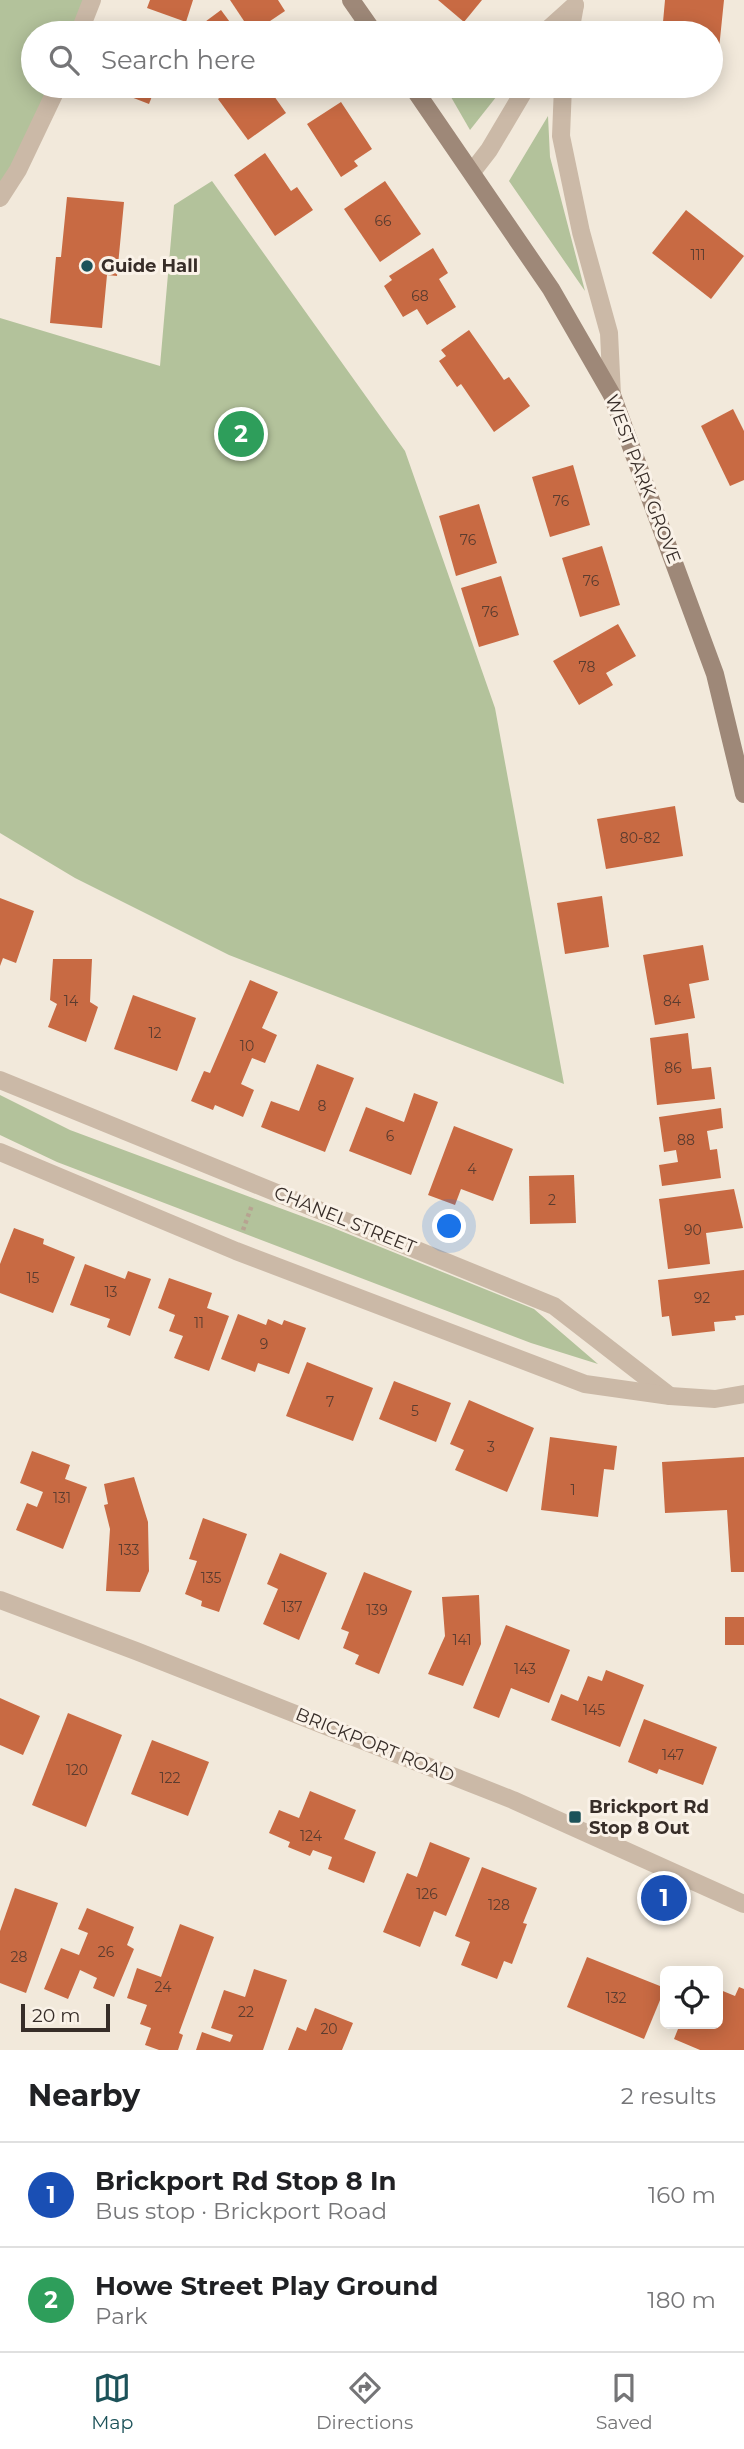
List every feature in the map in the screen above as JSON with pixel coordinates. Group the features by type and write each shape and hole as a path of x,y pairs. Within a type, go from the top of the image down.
{"main road":[{"path":"351,0 366,21"},
{"name":"WEST PARK GROVE","path":"420,98 551,289 612,396 715,674 744,794"}],"street":[{"path":"84,21 92,0"},
{"path":"557,21 576,3"},
{"path":"565,21 576,3"},
{"path":"572,21 576,3"},
{"path":"0,198 18,170 52,98"},
{"path":"472,172 489,150 520,98"},
{"path":"563,98 561,136 581,232 609,333 612,396"},
{"name":"CHANEL STREET","path":"0,1080 554,1306 670,1396"},
{"path":"0,1152 236,1251 585,1384 670,1396 715,1399 744,1394"},
{"name":"BRICKPORT ROAD","path":"0,1600 513,1800 744,1904"}],"path":[{"path":"236,1251 260,1184"}],"green space":[{"path":"0,0 92,0 84,21 21,21 21,98 52,98 0,198"},
{"path":"452,98 495,98 470,130"},
{"path":"548,116 550,157 585,291 509,181"},
{"path":"212,181 405,451 495,708 564,1084 229,955 75,878 0,833 0,318 160,366 174,205"},
{"path":"0,1095 70,1130 331,1227 534,1309 598,1364 531,1343 57,1162 0,1135"}],"building":[{"path":"150,0 193,0 186,21 147,8"},
{"path":"230,0 278,0 285,11 270,21 244,21"},
{"path":"438,0 482,0 463,21"},
{"path":"665,0 724,0 722,21 663,21"},
{"path":"221,10 229,21 206,21"},
{"path":"134,98 151,98 149,104"},
{"path":"275,98 286,113 248,140 218,99"},
{"path":"341,102 372,149 354,161 358,166 341,177 307,124"},
{"path":"265,153 291,191 297,187 313,210 275,236 234,175"},
{"path":"385,181 421,234 380,262 344,209"},
{"name":"Guide Hall","path":"67,197 124,202 117,276 107,275 102,328 50,323 56,257 61,257"},
{"path":"686,210 744,256 711,299 652,253"},
{"path":"433,248 448,273 439,279 456,307 427,325 417,309 403,317 384,286 392,280 389,276"},
{"path":"469,330 504,380 509,377 530,406 494,432 461,384 457,387 439,361 446,356 441,350"},
{"path":"733,409 744,431 744,480 730,486 701,426"},
{"path":"573,465 590,525 550,537 532,477"},
{"path":"479,504 497,563 456,576 439,516"},
{"path":"602,546 620,605 580,617 562,558"},
{"path":"501,576 519,635 479,647 461,588"},
{"path":"618,624 636,656 606,673 613,685 579,705 553,661"},
{"path":"675,806 683,856 606,869 597,819"},
{"path":"602,896 609,947 565,954 557,903"},
{"path":"0,898 34,911 16,963 3,958 0,966"},
{"path":"703,945 709,980 689,984 695,1018 655,1025 643,955"},
{"path":"53,959 92,959 90,1002 98,1007 86,1042 48,1027 57,1004 50,1000"},
{"path":"250,980 278,992 262,1028 277,1035 265,1063 252,1058 241,1084 254,1090 243,1117 215,1105 213,1110 191,1101 204,1071 210,1073"},
{"path":"133,995 196,1018 177,1071 114,1049"},
{"path":"688,1033 692,1069 711,1067 715,1099 657,1105 650,1038"},
{"path":"317,1064 354,1078 325,1152 261,1127 271,1101 299,1111"},
{"path":"414,1093 438,1102 411,1175 349,1151 366,1107 404,1122"},
{"path":"721,1108 723,1128 707,1131 710,1150 717,1149 721,1178 662,1186 659,1165 678,1162 676,1150 664,1152 659,1117"},
{"path":"454,1126 513,1149 493,1201 461,1189 455,1205 428,1195"},
{"path":"574,1175 576,1223 530,1224 529,1176"},
{"path":"734,1189 743,1228 706,1233 710,1264 668,1269 659,1199"},
{"path":"14,1228 44,1239 43,1244 75,1257 53,1313 0,1293 0,1264"},
{"path":"85,1264 125,1279 128,1271 151,1279 130,1336 107,1327 110,1319 70,1305"},
{"path":"744,1270 744,1315 735,1316 736,1320 714,1322 715,1331 672,1336 669,1316 662,1317 658,1280"},
{"path":"169,1278 212,1293 207,1308 229,1316 209,1371 174,1358 183,1336 169,1331 175,1315 158,1308"},
{"path":"238,1314 266,1325 268,1319 282,1325 284,1320 306,1328 289,1374 258,1363 255,1372 221,1359"},
{"path":"307,1362 373,1388 353,1441 286,1416"},
{"path":"394,1381 451,1403 436,1442 379,1419"},
{"path":"469,1400 534,1428 507,1492 455,1470 464,1450 450,1444"},
{"path":"550,1437 617,1446 614,1470 604,1469 598,1517 541,1510"},
{"path":"32,1451 70,1465 65,1479 87,1487 63,1549 16,1530 27,1503 37,1507 43,1492 20,1483"},
{"path":"744,1457 744,1572 731,1572 727,1510 665,1513 662,1462"},
{"path":"134,1477 148,1522 149,1571 140,1592 106,1591 110,1529 104,1505 108,1504 104,1484"},
{"path":"203,1518 247,1534 219,1612 201,1606 202,1601 185,1594 197,1561 189,1559"},
{"path":"280,1553 327,1573 299,1640 263,1624 278,1589 267,1584"},
{"path":"364,1572 412,1591 379,1674 355,1664 359,1655 343,1648 349,1632 341,1629"},
{"path":"479,1595 481,1644 463,1686 428,1674 445,1636 442,1597"},
{"path":"725,1617 744,1617 744,1645 725,1645"},
{"path":"506,1625 570,1650 549,1703 511,1688 499,1718 473,1708"},
{"path":"606,1670 644,1685 620,1747 551,1720 561,1694 578,1701 588,1676 602,1681"},
{"path":"0,1698 40,1716 23,1755 0,1745"},
{"path":"68,1713 122,1735 86,1827 32,1805"},
{"path":"644,1719 717,1747 703,1785 659,1769 657,1774 628,1762"},
{"path":"152,1740 209,1762 188,1816 131,1794"},
{"path":"310,1791 356,1810 344,1839 376,1852 364,1883 328,1869 332,1857 313,1850 310,1856 288,1847 290,1842 269,1833 279,1810 299,1818"},
{"path":"430,1842 470,1858 446,1916 434,1911 420,1947 383,1932 407,1873 417,1877"},
{"path":"482,1867 537,1888 523,1923 527,1924 512,1964 504,1961 497,1979 461,1965 470,1942 455,1936"},
{"path":"15,1888 58,1903 26,1993 0,1983 0,1931"},
{"path":"87,1908 134,1927 127,1945 134,1949 114,1997 93,1988 97,1978 80,1970 68,1999 44,1989 61,1948 79,1955 88,1933 78,1929"},
{"path":"180,1924 214,1937 179,2033 183,2035 178,2050 159,2050 145,2045 151,2028 140,2024 147,2005 127,1998 137,1968 161,1977"},
{"path":"587,1957 660,1986 660,2000 644,2039 567,2007"},
{"path":"254,1969 287,1980 263,2050 196,2050 202,2032 230,2042 233,2035 211,2028 224,1990 245,1997"},
{"path":"739,1987 744,1989 744,2050 700,2050 674,2039 678,2029 723,2029 723,1991 735,1996"},
{"path":"315,2008 353,2023 342,2050 288,2050 297,2027 306,2031"}],"place":[{"name":"Guide Hall","path":"87,266"},
{"name":"Howe Street Play Ground","path":"241,434"},
{"name":"Brickport Rd Stop 8 Out","path":"575,1817"},
{"name":"Brickport Rd Stop 8 In","path":"664,1898"}]}
